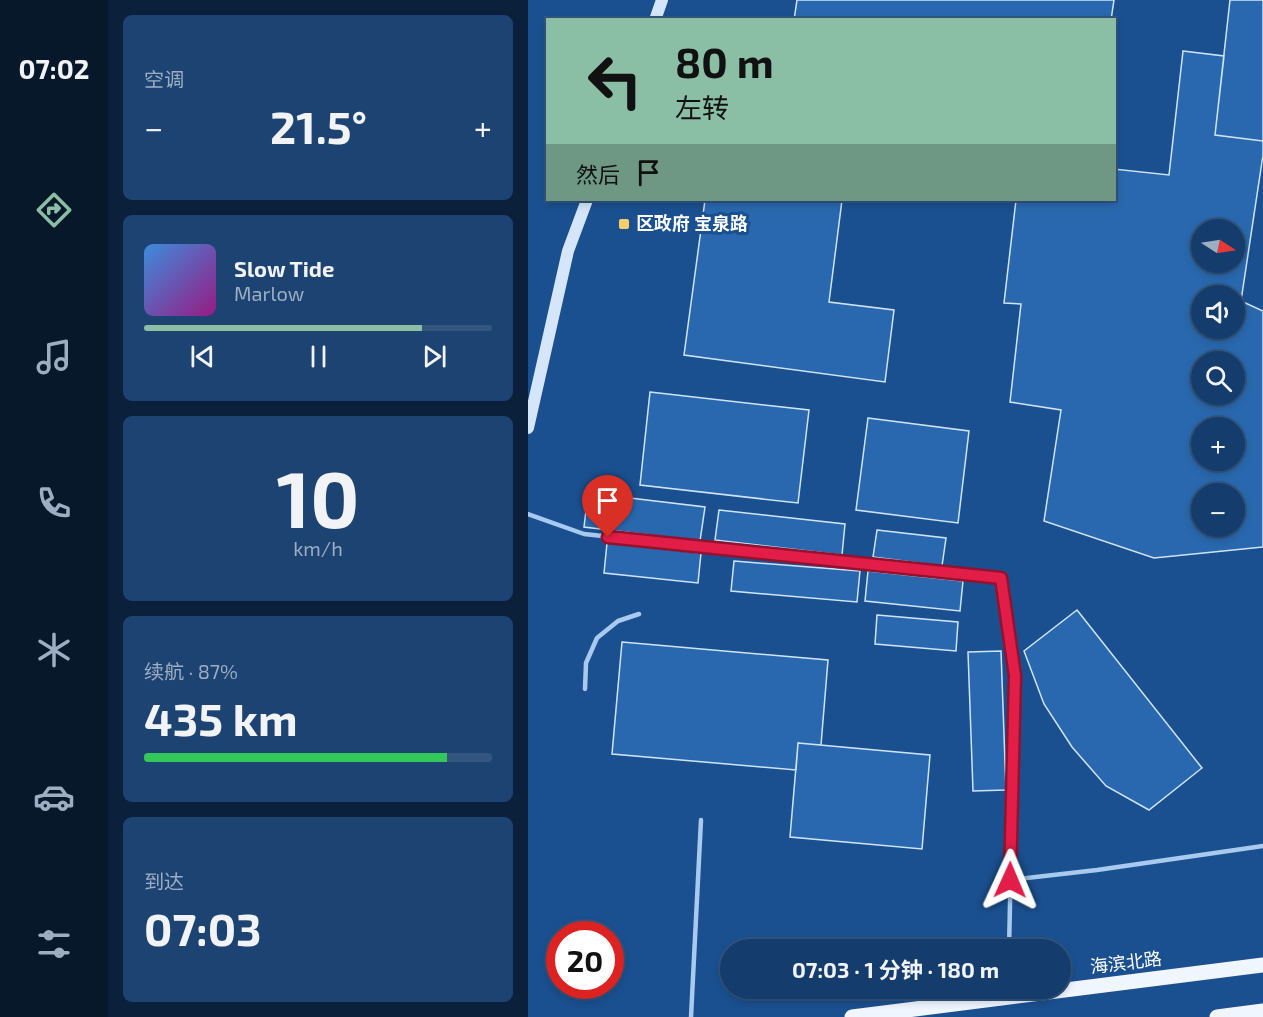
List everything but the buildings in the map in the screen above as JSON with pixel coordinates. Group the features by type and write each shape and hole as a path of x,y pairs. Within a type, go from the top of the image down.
{"main road":[{"name":"海滨北路","path":"1071,986 1263,965"},
{"name":"海滨北路","path":"852,1017 971,999"},
{"path":"1217,1017 1263,1011"}],"street":[{"path":"656,18 662,0"},
{"path":"528,428 568,251 587,201"}],"lane":[{"path":"528,514 584,534 1001,578 1015,676 1009,939"},
{"path":"585,689 586,663 597,638 618,621 639,615"},
{"path":"691,1017 701,820"},
{"path":"1010,880 1263,846"}],"place":[{"name":"区政府 宝泉路","path":"624,224"}],"route":[{"path":"608,537 1001,578 1015,676 1010,880"}]}
